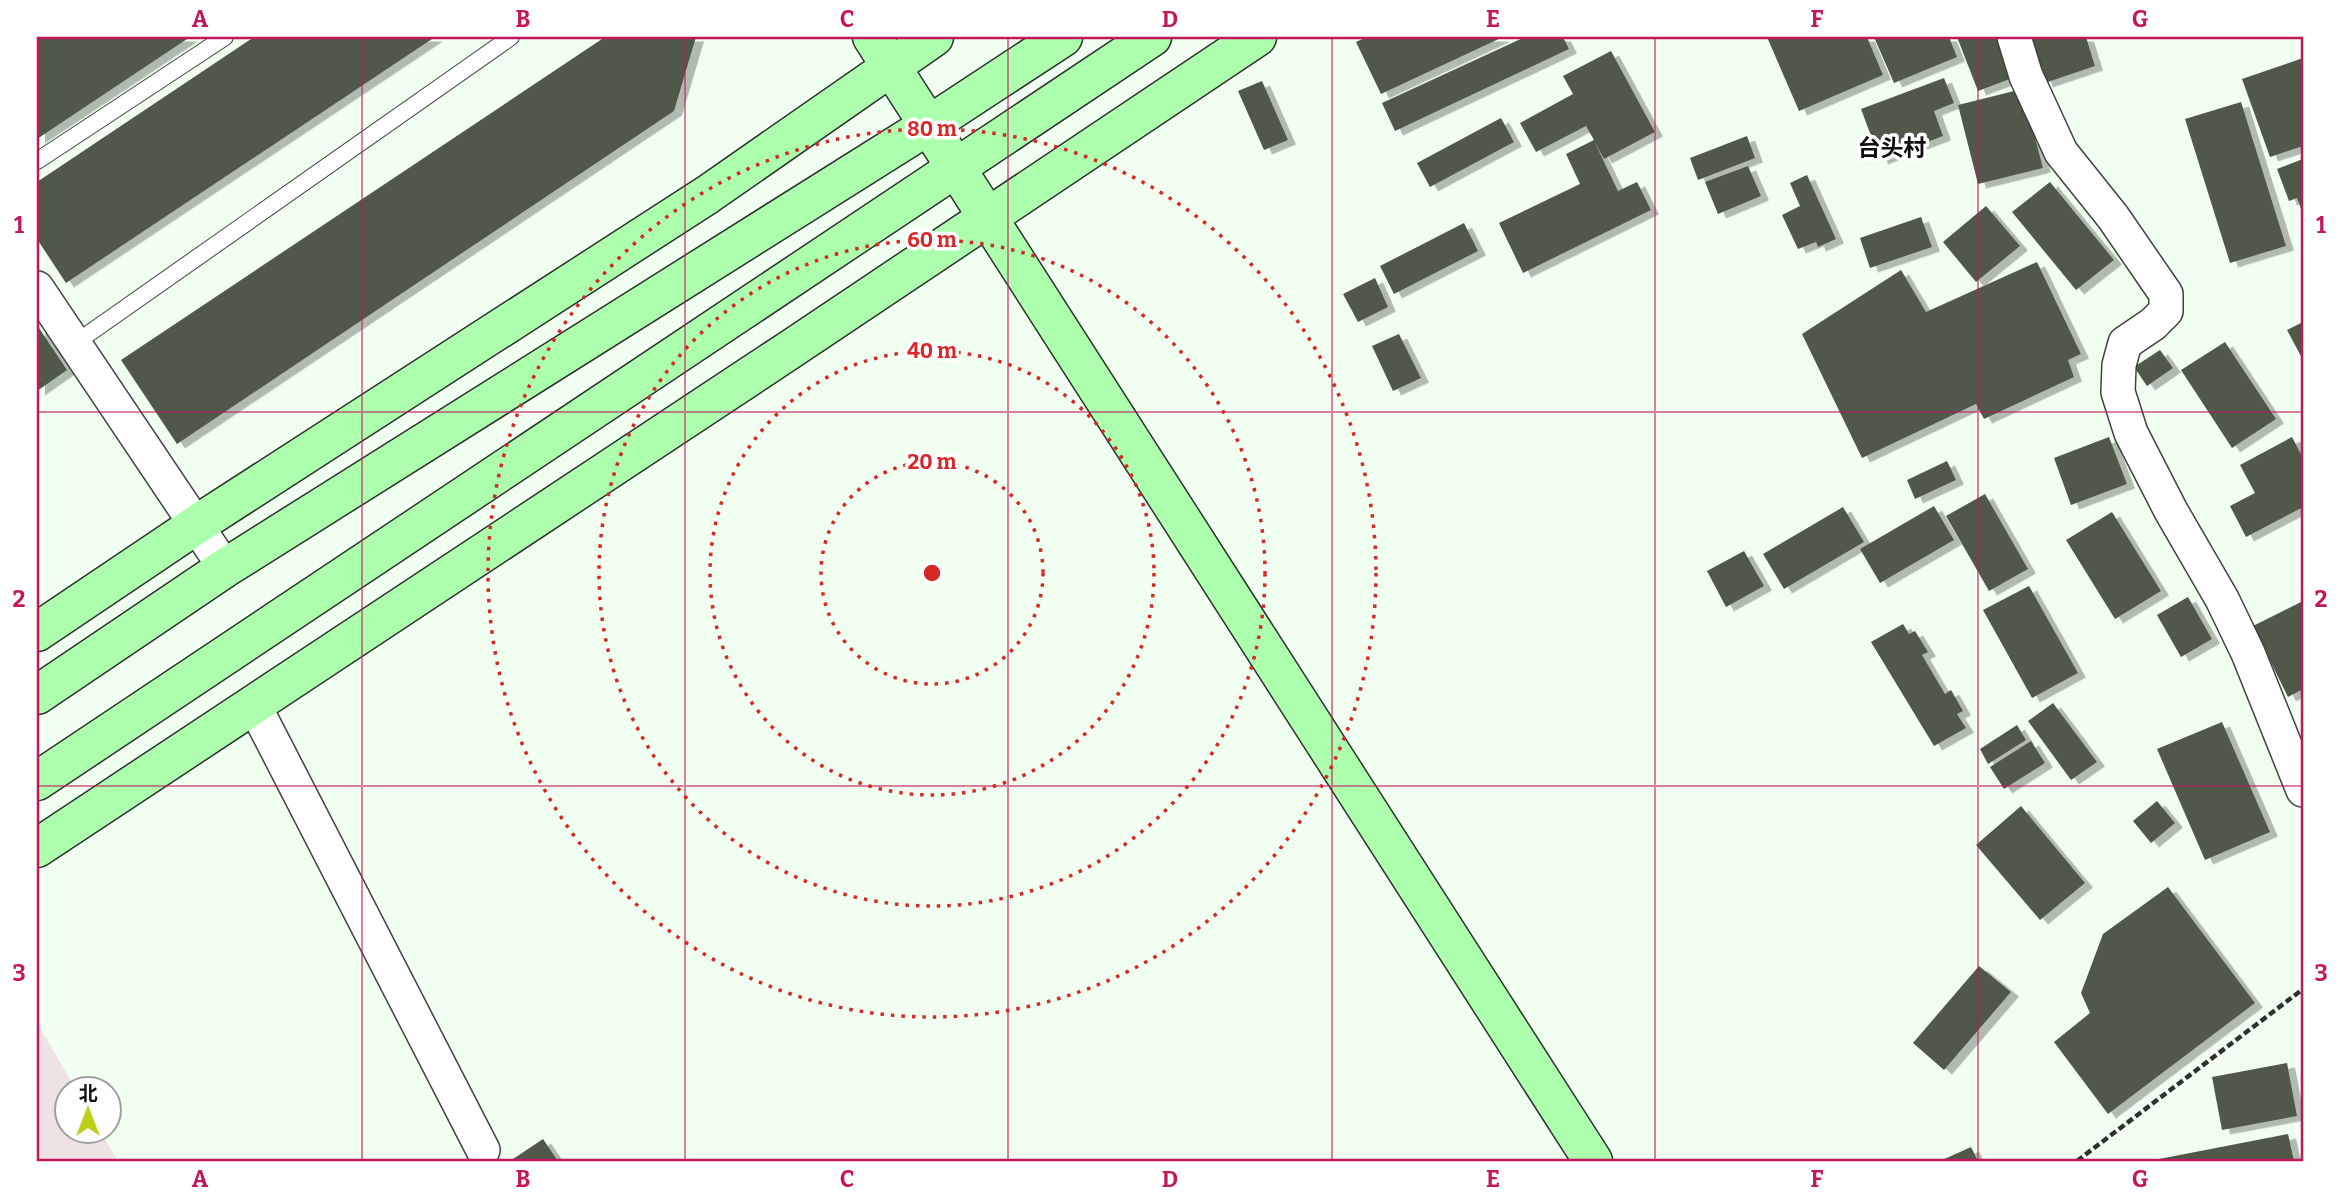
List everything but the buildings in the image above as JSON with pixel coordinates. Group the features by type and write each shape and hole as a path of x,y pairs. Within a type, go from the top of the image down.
{"street":[{"path":"37,632 196,525 707,194 882,52 934,37"},
{"path":"37,695 225,568 929,125 1063,37"},
{"path":"37,781 1152,37"},
{"path":"37,848 1257,37"},
{"path":"2014,37 2026,76 2062,152 2113,217 2166,294 2166,311 2153,324 2125,343 2119,366 2118,392 2130,433 2222,599 2248,653 2303,790"},
{"path":"882,52 1593,1161"},
{"path":"37,288 225,568"},
{"path":"254,705 483,1150"}],"lane":[{"path":"37,161 225,37"},
{"path":"74,344 511,37"}],"path":[{"path":"2077,1161 2303,989"}],"shaded area":[{"path":"37,1023 68,1076 52,1076 52,1146 109,1146 118,1161 37,1161"}],"district":[{"name":"台头村","path":"1892,148"}]}
